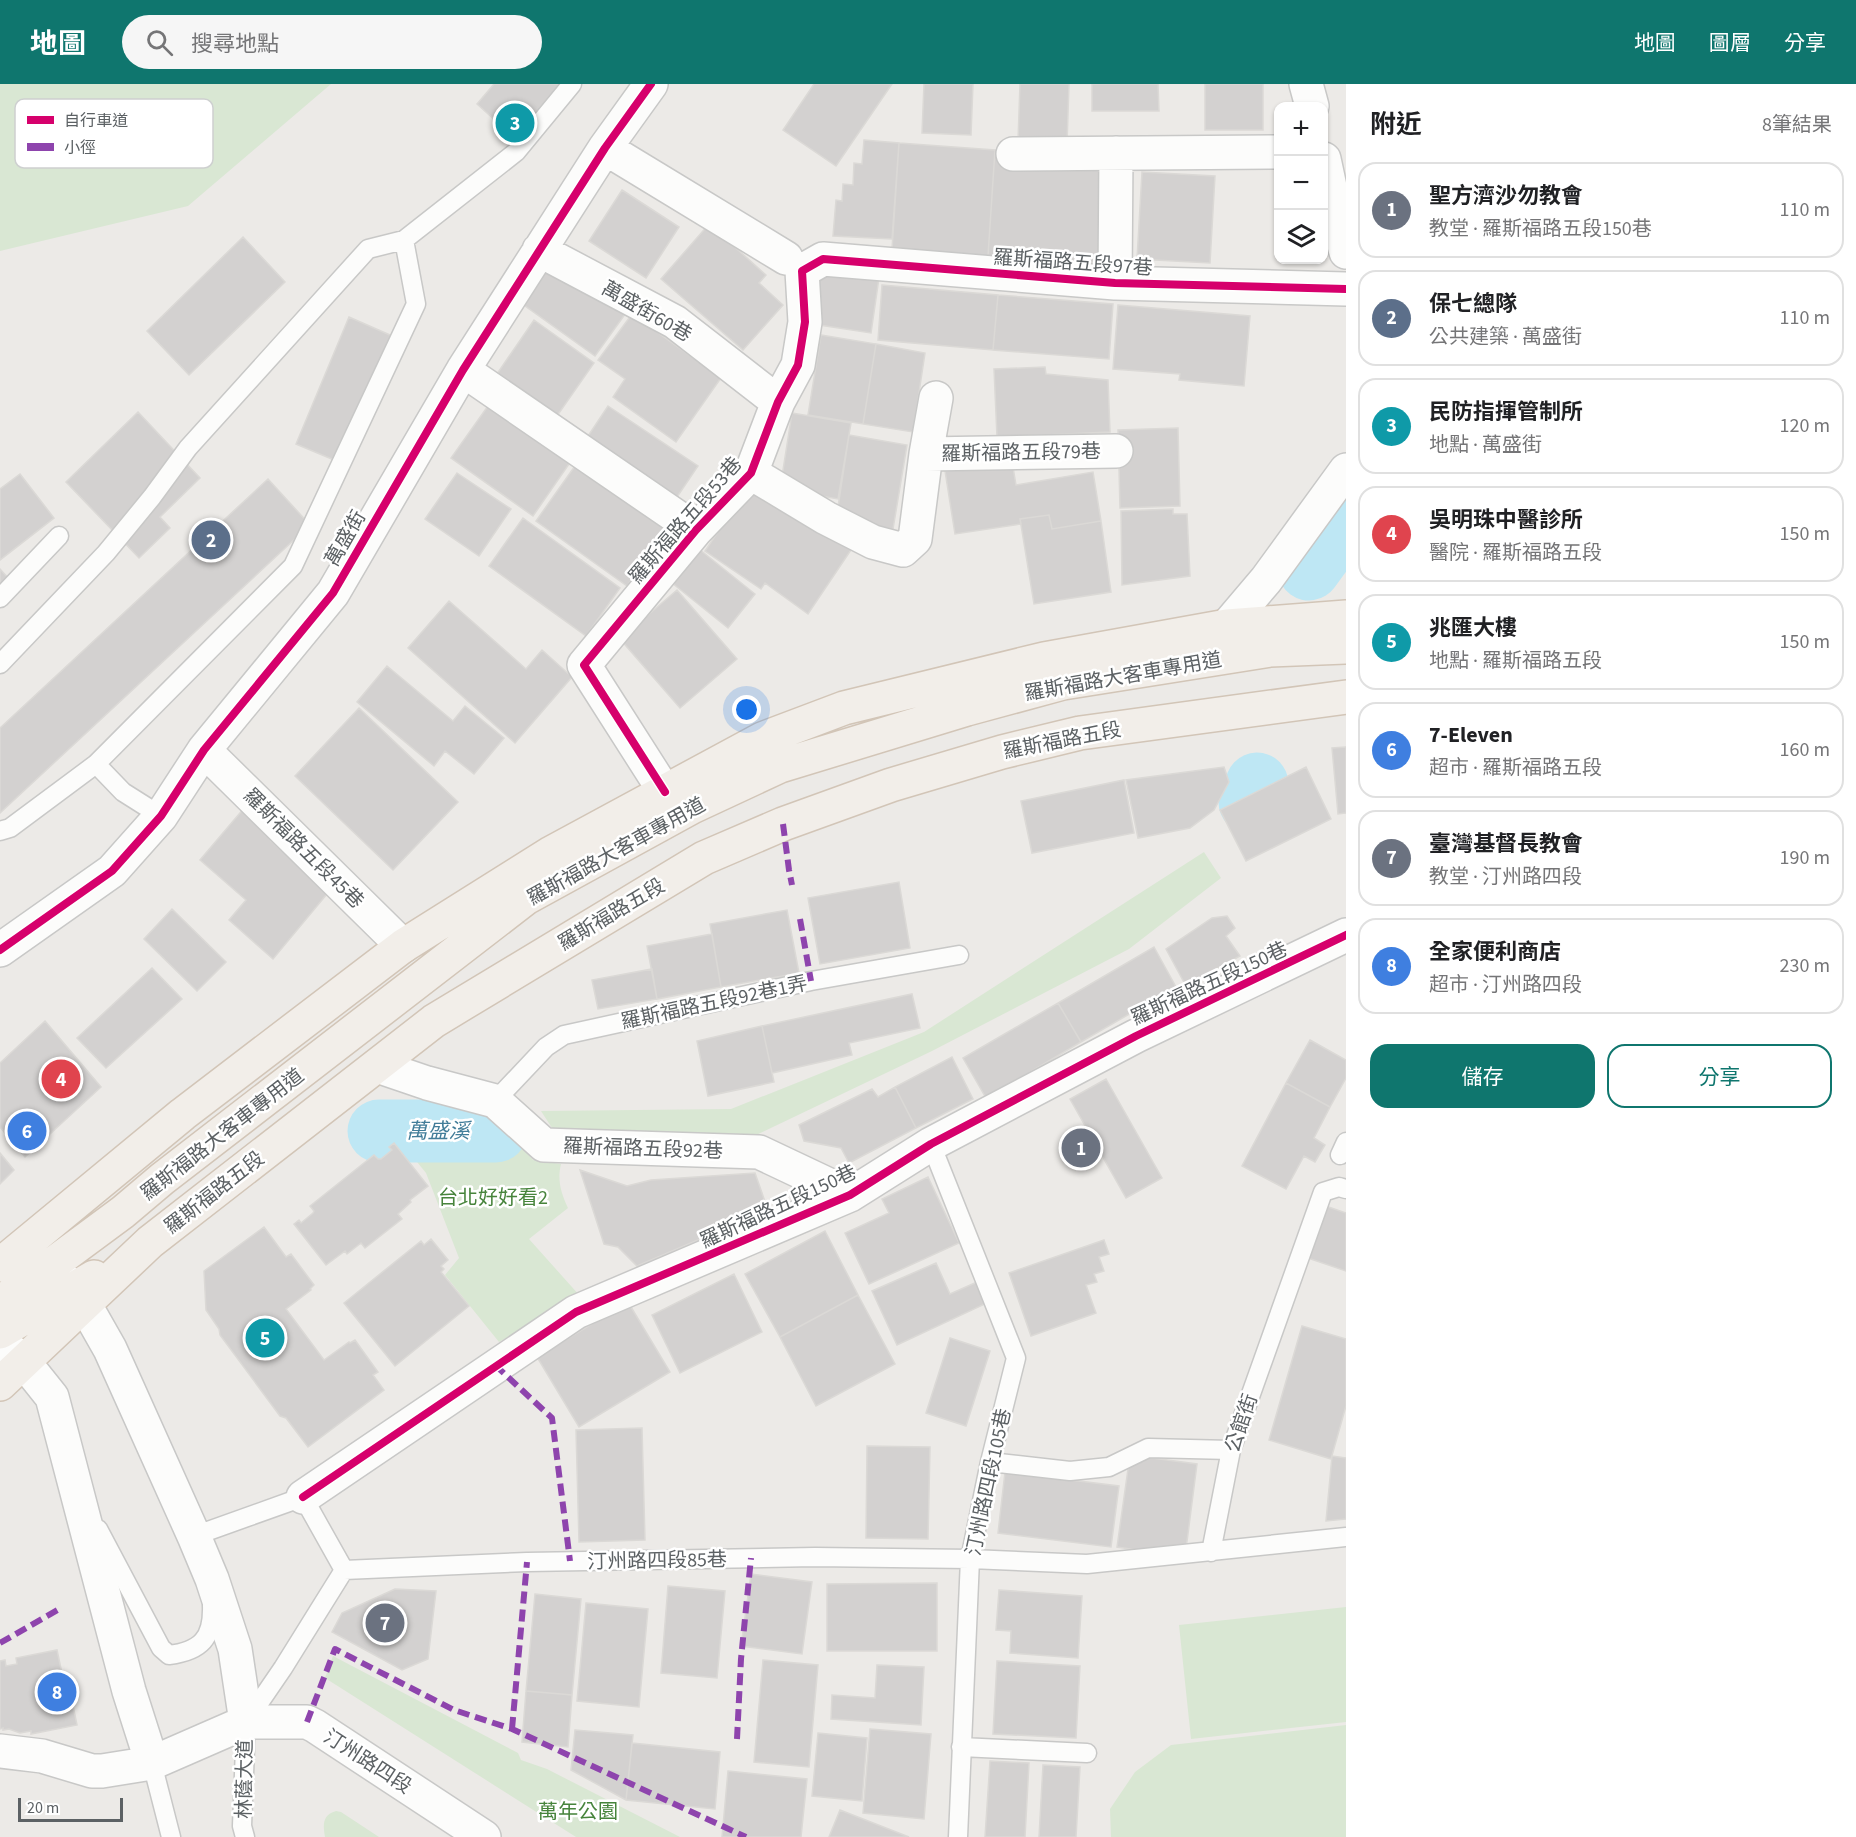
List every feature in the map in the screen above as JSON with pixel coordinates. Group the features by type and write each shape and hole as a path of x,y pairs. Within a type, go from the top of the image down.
{"main road":[{"path":"0,1265 183,1114 403,946 551,853 762,739 844,708 1024,664 1227,626 1346,617"},
{"name":"羅斯福路大客車專用道","path":"0,1303 53,1265 526,898 692,807 780,766 968,708 1063,683 1270,650 1346,647"},
{"name":"羅斯福路五段","path":"79,1298 434,1022 704,858 783,824 891,785 1002,752 1080,733 1346,698"},
{"path":"0,1332 79,1298"},
{"path":"0,1384 24,1362 79,1298"}],"street":[{"name":"萬盛街","path":"0,950 112,871 161,816 204,750 333,593 462,369 605,148 651,84"},
{"path":"1306,84 1311,102"},
{"path":"605,148 794,265"},
{"path":"1013,154 1274,152"},
{"path":"1115,284 1116,153"},
{"path":"1328,179 1346,252"},
{"name":"萬盛街60巷","path":"539,250 675,322 778,402"},
{"name":"羅斯福路五段97巷","path":"794,265 822,259 1115,284 1346,289"},
{"name":"羅斯福路五段53巷","path":"665,792 584,665 696,530 751,473 778,402 798,365 805,322 794,265"},
{"path":"462,369 696,530"},
{"name":"羅斯福路五段79巷","path":"751,473 826,518 873,542 903,550 915,539 936,398"},
{"name":"羅斯福路五段79巷","path":"926,454 1116,451"},
{"path":"1227,626 1266,580 1346,470"},
{"name":"羅斯福路五段45巷","path":"204,750 403,946"},
{"name":"羅斯福路五段150巷","path":"303,1497 576,1312 850,1195 931,1144 1136,1036 1346,935"},
{"name":"羅斯福路五段92巷","path":"376,1066 427,1083 495,1101 544,1145 759,1152 850,1195"},
{"path":"32,1239 79,1298 110,1349 194,1536 212,1579 235,1648 246,1722"},
{"path":"0,1341 24,1362 52,1397 129,1691 152,1763"},
{"name":"汀州路四段","path":"0,1751 42,1756 92,1771 152,1763 246,1722 307,1722 484,1837"}],"lane":[{"path":"0,664 106,553 152,498 188,448 368,249 404,240 516,152 572,84"},
{"path":"0,831 10,828 96,764 293,566 416,304 404,240"},
{"path":"0,598 59,536"},
{"path":"96,764 123,792 161,816"},
{"name":"羅斯福路五段92巷1弄","path":"495,1101 546,1047 564,1035 811,981 959,955"},
{"name":"汀州路四段105巷","path":"931,1144 1016,1358 990,1462 970,1559 958,1837"},
{"name":"公館街","path":"1211,1552 1231,1450 1323,1192 1339,1187 1346,1189"},
{"path":"990,1462 1070,1471 1109,1467 1148,1448 1231,1450"},
{"path":"76,1487 161,1648 169,1655 186,1652 198,1645 209,1634 213,1622 212,1579"},
{"path":"194,1536 303,1497 344,1570 283,1668 246,1722"},
{"path":"1211,1552 1346,1537"},
{"name":"汀州路四段85巷","path":"344,1570 604,1561 815,1557 970,1559 1087,1564 1211,1552"},
{"name":"林蔭大道","path":"245,1837 242,1826 246,1722"},
{"path":"961,1747 1088,1753"},
{"path":"152,1763 171,1837"}],"green space":[{"path":"0,84 331,84 188,206 0,251"},
{"path":"1204,852 1221,878 1129,949 932,1051 754,1136 552,1128 541,1111 731,1109 924,1032"},
{"name":"台北好好看2","path":"505,1127 533,1160 561,1164 560,1186 568,1208 529,1239 580,1296 499,1342 445,1275 459,1258 426,1173 413,1157 490,1139"},
{"path":"1346,1607 1346,1722 1191,1739 1179,1625"},
{"name":"萬年公園","path":"333,1656 518,1753 521,1760 547,1769 680,1837 576,1837 325,1678"},
{"path":"1346,1725 1346,1837 1111,1837 1110,1809 1135,1772 1171,1745"},
{"path":"336,1811 379,1837 325,1837 326,1818"}],"building":[{"path":"494,84 563,84 518,141 477,104"},
{"path":"814,84 892,84 836,166 783,130"},
{"path":"924,84 973,84 971,135 922,133"},
{"path":"1020,84 1069,84 1067,144 1018,141"},
{"path":"1092,84 1158,84 1159,111 1092,111"},
{"path":"1205,84 1263,84 1263,130 1205,130"},
{"path":"864,140 899,143 892,239 833,236 836,200 842,201 843,184 853,185 854,163 862,164"},
{"path":"899,143 995,150 988,256 892,249"},
{"path":"995,150 1112,158 1105,263 988,256"},
{"path":"1142,172 1215,176 1210,263 1137,259"},
{"path":"622,190 679,227 646,278 589,241"},
{"path":"709,224 766,275 759,283 783,305 743,350 661,279"},
{"path":"243,237 285,282 189,375 147,331"},
{"path":"551,261 626,313 595,356 521,303"},
{"path":"820,270 879,278 871,333 813,324"},
{"path":"882,285 998,295 993,350 878,340"},
{"path":"998,295 1113,304 1109,359 993,350"},
{"path":"1118,305 1250,316 1244,386 1179,380 1180,374 1113,369"},
{"path":"632,314 721,378 676,442 613,397 625,379 598,360"},
{"path":"349,317 399,339 346,465 296,444"},
{"path":"534,320 594,363 550,426 490,384"},
{"path":"821,335 876,344 863,424 808,415"},
{"path":"876,344 925,353 913,432 863,424"},
{"path":"1045,367 1046,374 1108,380 1110,432 997,437 994,369"},
{"path":"495,396 576,454 533,516 451,458"},
{"path":"608,406 698,466 671,506 582,445"},
{"path":"138,412 200,478 160,517 170,528 139,558 66,482"},
{"path":"792,413 851,423 838,499 780,489"},
{"path":"1178,428 1180,506 1120,508 1118,430"},
{"path":"849,435 907,445 893,529 836,520"},
{"path":"582,456 673,522 627,586 536,521"},
{"path":"1012,461 1016,485 1093,472 1101,521 1052,529 1049,515 1020,519 1021,524 955,534 945,471"},
{"path":"457,473 511,509 479,556 425,519"},
{"path":"20,474 54,518 0,560 0,489"},
{"path":"268,479 310,525 0,813 0,728"},
{"path":"752,481 851,550 808,614 765,583 761,589 705,551"},
{"path":"1173,509 1173,514 1187,514 1190,576 1122,585 1121,511"},
{"path":"1049,515 1052,529 1101,521 1111,592 1034,604 1020,519"},
{"path":"523,518 620,588 586,636 489,566"},
{"path":"694,545 755,594 728,628 667,579"},
{"path":"0,569 9,579 0,586"},
{"path":"677,590 737,659 680,708 620,639"},
{"path":"449,601 526,669 542,650 572,677 515,743 408,648"},
{"path":"387,666 453,721 465,706 504,738 474,774 445,751 434,766 357,702"},
{"path":"359,708 458,802 393,870 295,776"},
{"path":"1346,747 1346,813 1338,814 1332,748"},
{"path":"1224,767 1229,782 1214,810 1190,828 1138,838 1126,780"},
{"path":"1306,767 1331,819 1246,861 1220,810"},
{"path":"1124,780 1134,833 1032,853 1021,801"},
{"path":"245,807 277,834 271,841 290,858 337,882 273,959 229,920 246,900 200,860"},
{"path":"899,882 910,948 820,964 808,898"},
{"path":"172,909 226,962 197,991 144,939"},
{"path":"787,910 799,973 721,987 710,924"},
{"path":"1227,916 1235,928 1226,936 1240,956 1186,986 1166,949 1212,918"},
{"path":"712,934 721,987 657,999 647,946"},
{"path":"1154,947 1176,987 1081,1042 1058,1003"},
{"path":"152,968 182,999 106,1068 77,1038"},
{"path":"652,969 657,999 598,1009 592,980"},
{"path":"912,994 920,1028 849,1043 852,1055 772,1073 762,1026"},
{"path":"1058,1003 1081,1042 986,1098 963,1058"},
{"path":"45,1021 101,1087 25,1157 0,1127 0,1063"},
{"path":"762,1026 774,1082 708,1096 697,1041"},
{"path":"1310,1040 1346,1060 1346,1078 1330,1107 1286,1083"},
{"path":"952,1057 973,1099 916,1128 895,1087"},
{"path":"1106,1079 1162,1178 1126,1198 1070,1099"},
{"path":"1286,1083 1330,1107 1314,1138 1325,1145 1315,1162 1304,1156 1286,1189 1242,1166"},
{"path":"895,1087 916,1128 849,1163 841,1148 804,1141 799,1125 872,1089 878,1097"},
{"path":"394,1143 428,1186 410,1200 411,1202 398,1214 402,1219 365,1248 361,1243 347,1254 345,1251 326,1265 294,1224 299,1220 301,1223 313,1213 310,1206 374,1155 381,1159 392,1150 389,1147"},
{"path":"0,1153 14,1170 0,1184"},
{"path":"580,1170 627,1186 651,1180 755,1173 768,1210 637,1266 618,1247 604,1244"},
{"path":"928,1177 959,1243 869,1284 845,1233 889,1213 882,1199"},
{"path":"1320,1204 1346,1213 1346,1271 1302,1256"},
{"path":"264,1227 286,1257 291,1254 314,1285 311,1290 286,1309 324,1360 355,1340 378,1372 373,1375 384,1390 308,1447 286,1418 280,1416 220,1335 219,1329 206,1310 204,1271"},
{"path":"825,1231 858,1295 780,1337 745,1274"},
{"path":"431,1239 448,1260 441,1266 444,1269 441,1272 469,1306 395,1366 344,1303 421,1241 424,1245"},
{"path":"1104,1240 1109,1254 1099,1257 1104,1271 1094,1274 1097,1282 1086,1285 1096,1313 1031,1336 1009,1273"},
{"path":"936,1263 950,1294 977,1282 987,1303 897,1345 872,1291"},
{"path":"734,1274 762,1332 680,1373 652,1315"},
{"path":"858,1295 895,1364 816,1406 780,1337"},
{"path":"628,1302 670,1372 579,1427 537,1357"},
{"path":"1302,1326 1346,1339 1346,1406 1331,1459 1269,1440"},
{"path":"950,1338 990,1351 966,1426 926,1413"},
{"path":"642,1428 645,1540 579,1542 576,1430"},
{"path":"867,1446 930,1447 928,1539 866,1538"},
{"path":"1130,1455 1197,1464 1185,1557 1117,1547"},
{"path":"1332,1456 1346,1458 1346,1519 1326,1521"},
{"path":"1005,1472 1119,1486 1111,1547 998,1533"},
{"path":"751,1574 812,1582 802,1654 741,1646"},
{"path":"937,1583 937,1651 827,1651 827,1584"},
{"path":"668,1586 725,1591 717,1678 661,1673"},
{"path":"395,1589 436,1591 428,1659 402,1670 332,1632 342,1613"},
{"path":"999,1590 1082,1596 1078,1658 1010,1653 1011,1631 996,1630"},
{"path":"535,1594 581,1599 572,1695 526,1691"},
{"path":"586,1603 648,1609 639,1707 577,1701"},
{"path":"57,1650 66,1692 70,1691 77,1725 31,1734 31,1731 20,1733 0,1729 0,1661 5,1660 6,1666 17,1664 16,1658"},
{"path":"763,1660 818,1665 809,1767 754,1762"},
{"path":"997,1661 1080,1666 1076,1738 993,1734"},
{"path":"877,1665 924,1667 921,1725 831,1719 832,1695 875,1698"},
{"path":"526,1691 572,1695 568,1747 522,1742"},
{"path":"870,1729 931,1734 924,1819 863,1813"},
{"path":"575,1730 633,1735 626,1800 571,1770"},
{"path":"818,1733 867,1738 862,1801 812,1796"},
{"path":"632,1743 720,1752 715,1809 626,1800"},
{"path":"990,1761 1029,1763 1025,1837 985,1837"},
{"path":"1043,1765 1080,1767 1076,1837 1039,1837"},
{"path":"728,1771 807,1779 801,1837 722,1837"},
{"path":"840,1810 909,1837 829,1837"}],"waterway":[{"name":"萬盛溪","path":"1309,569 1346,518"},
{"name":"萬盛溪","path":"1250,802 1257,784"},
{"name":"萬盛溪","path":"379,1131 496,1131"}],"marked path":[{"path":"783,824 792,885"},
{"path":"800,919 811,981"},
{"path":"495,1365 552,1418 570,1561"},
{"path":"737,1739 741,1659 751,1558"},
{"path":"512,1729 527,1562"},
{"path":"0,1643 61,1608"},
{"path":"307,1722 335,1649 454,1710 512,1729 746,1837"}],"cycle path":[{"path":"0,950 112,871 161,816 204,750 333,593 463,370 605,148 651,84"},
{"path":"665,792 584,665 696,530 751,473 778,402 798,365 805,322 802,271 823,259 1115,283 1346,289"},
{"path":"303,1497 576,1312 850,1195 931,1144 1136,1036 1346,935"}],"place":[{"name":"民防指揮管制所","path":"515,123"},
{"name":"保七總隊","path":"211,540"},
{"name":"吳明珠中醫診所","path":"61,1079"},
{"name":"7-Eleven","path":"27,1131"},
{"name":"聖方濟沙勿教會","path":"1081,1148"},
{"name":"兆匯大樓","path":"265,1338"},
{"name":"臺灣基督長教會","path":"385,1623"},
{"name":"全家便利商店","path":"57,1692"}]}
